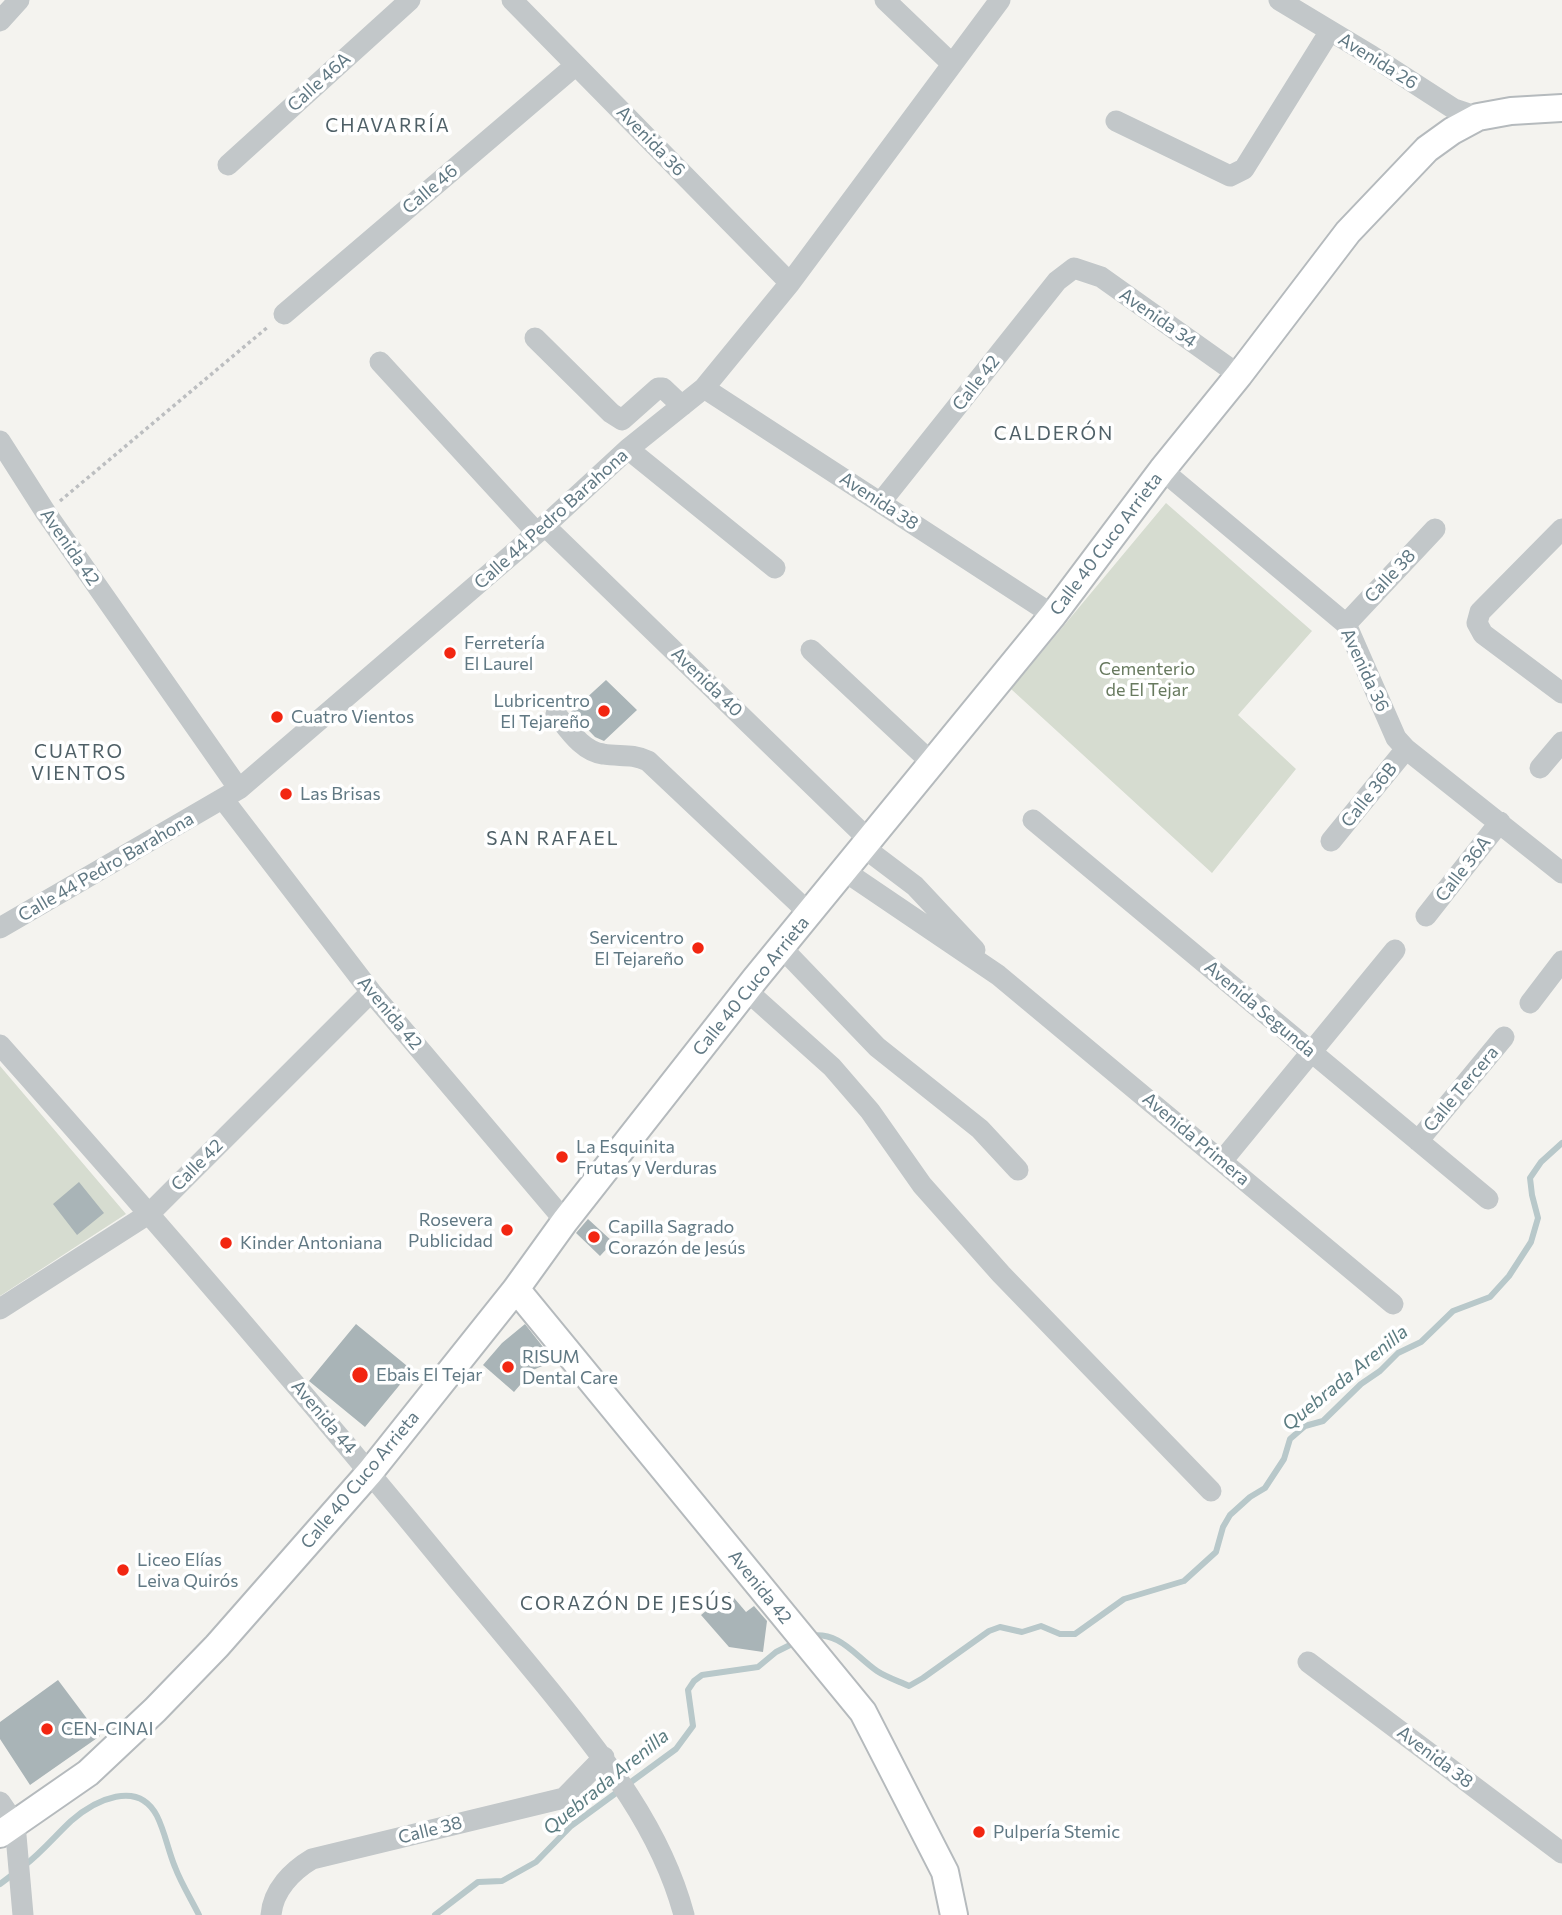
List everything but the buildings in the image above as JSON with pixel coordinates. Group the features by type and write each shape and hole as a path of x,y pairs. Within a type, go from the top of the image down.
{"main road":[{"name":"Calle 40 Cuco Arrieta","path":"7,1829 88,1773 155,1710 216,1646 370,1472 516,1289 565,1221 781,947 1053,615 1162,470 1239,375 1348,232 1394,181 1427,149 1478,117 1511,111 1562,108"},
{"name":"Avenida 42","path":"516,1289 863,1712 945,1872 952,1914"}],"street":[{"path":"0,22 19,0"},
{"name":"Calle 46A","path":"228,165 410,0"},
{"name":"Avenida 36","path":"512,0 790,283"},
{"path":"885,0 951,62"},
{"name":"Calle 44 Pedro Barahona","path":"0,928 231,794 541,529 628,449 704,388 790,283 951,62 1000,0"},
{"name":"Avenida 26","path":"1279,0 1454,109 1478,117"},
{"path":"1116,121 1230,176 1237,174 1244,169 1330,30"},
{"name":"Calle 46","path":"284,314 576,65"},
{"name":"Avenida 34","path":"1074,268 1101,277 1239,375"},
{"name":"Calle 42","path":"881,502 1057,281 1074,268"},
{"path":"535,338 611,413 622,420 658,388 663,388 682,406"},
{"name":"Avenida 40","path":"380,362 541,529 865,843"},
{"name":"Avenida 38","path":"704,388 1053,615"},
{"name":"Avenida 42","path":"0,442 231,794 371,992 565,1221"},
{"path":"628,449 775,568"},
{"name":"Avenida 36","path":"1162,470 1346,624 1396,738 1406,749 1562,873"},
{"name":"Calle 38","path":"1346,624 1434,529"},
{"path":"1562,529 1480,612 1478,623 1483,634 1562,693"},
{"path":"811,650 932,763"},
{"path":"556,714 581,744 592,751 633,755 648,761 809,913"},
{"path":"1540,768 1562,742"},
{"name":"Calle 36B","path":"1331,841 1406,749"},
{"name":"Avenida Segunda","path":"1033,820 1488,1199"},
{"name":"Calle 36A","path":"1426,916 1500,822"},
{"name":"Avenida Primera","path":"865,843 915,886 998,975"},
{"name":"Avenida Primera","path":"843,870 998,975 1393,1304"},
{"path":"781,947 877,1047 980,1129 1018,1170"},
{"path":"1222,1161 1395,950"},
{"path":"1530,1003 1562,961"},
{"path":"747,990 832,1067 870,1111 922,1185 984,1254 1211,1490"},
{"name":"Calle 42","path":"0,1309 150,1213 371,992"},
{"name":"Calle Tercera","path":"1418,1141 1504,1037"},
{"name":"Avenida 44","path":"0,1045 150,1213 370,1472 604,1758 651,1830 678,1893 684,1915"},
{"name":"Avenida 38","path":"1308,1662 1562,1853"},
{"name":"Calle 38","path":"271,1915 271,1908 287,1879 294,1870 312,1859 565,1797 604,1758"},
{"path":"0,1801 23,1915"}],"path":[{"path":"46,513 284,314"}],"green space":[{"name":"Cementerio de El Tejar","path":"1166,503 1312,631 1238,715 1296,769 1212,873 1011,689"},
{"path":"0,1066 126,1214 0,1296"}],"waterway":[{"name":"Quebrada Arenilla","path":"809,1636 820,1635 838,1641 877,1671 909,1686 989,1631 1000,1627 1022,1632 1041,1626 1060,1634 1075,1634 1124,1599 1184,1581 1216,1552 1223,1527 1230,1515 1265,1488 1284,1459 1290,1439 1305,1426 1323,1421 1361,1384 1380,1371 1398,1353 1421,1342 1453,1311 1490,1297 1509,1276 1531,1242 1538,1218 1530,1178 1541,1162 1562,1143"},
{"name":"Quebrada Arenilla","path":"435,1915 478,1882 502,1881 536,1862 571,1826 676,1749 693,1726 688,1690 694,1681 702,1675 758,1667 776,1652 796,1642"},
{"name":"Quebrada Arenilla","path":"24,1866 71,1821 92,1806 116,1797 139,1798 149,1805 157,1816 177,1873 199,1915"},
{"name":"Quebrada Arenilla","path":"0,1884 16,1872"}],"place":[{"name":"Ferretería El Laurel","path":"450,653"},
{"name":"Lubricentro El Tejareño","path":"604,711"},
{"name":"Cuatro Vientos","path":"277,717"},
{"name":"Las Brisas","path":"286,794"},
{"name":"Servicentro El Tejareño","path":"698,948"},
{"name":"La Esquinita Frutas y Verduras","path":"562,1157"},
{"name":"Rosevera Publicidad","path":"507,1230"},
{"name":"Capilla Sagrado Corazón de Jesús","path":"594,1237"},
{"name":"Kinder Antoniana","path":"226,1243"},
{"name":"RISUM Dental Care","path":"508,1367"},
{"name":"Ebais El Tejar","path":"360,1375"},
{"name":"Liceo Elías Leiva Quirós","path":"123,1570"},
{"name":"CEN-CINAI","path":"47,1729"},
{"name":"Pulpería Stemic","path":"979,1832"}],"district":[{"name":"CHAVARRÍA","path":"388,126"},
{"name":"CALDERÓN","path":"1054,434"},
{"name":"CUATRO VIENTOS","path":"79,763"},
{"name":"SAN RAFAEL","path":"553,839"},
{"name":"CORAZÓN DE JESÚS","path":"627,1604"}]}
